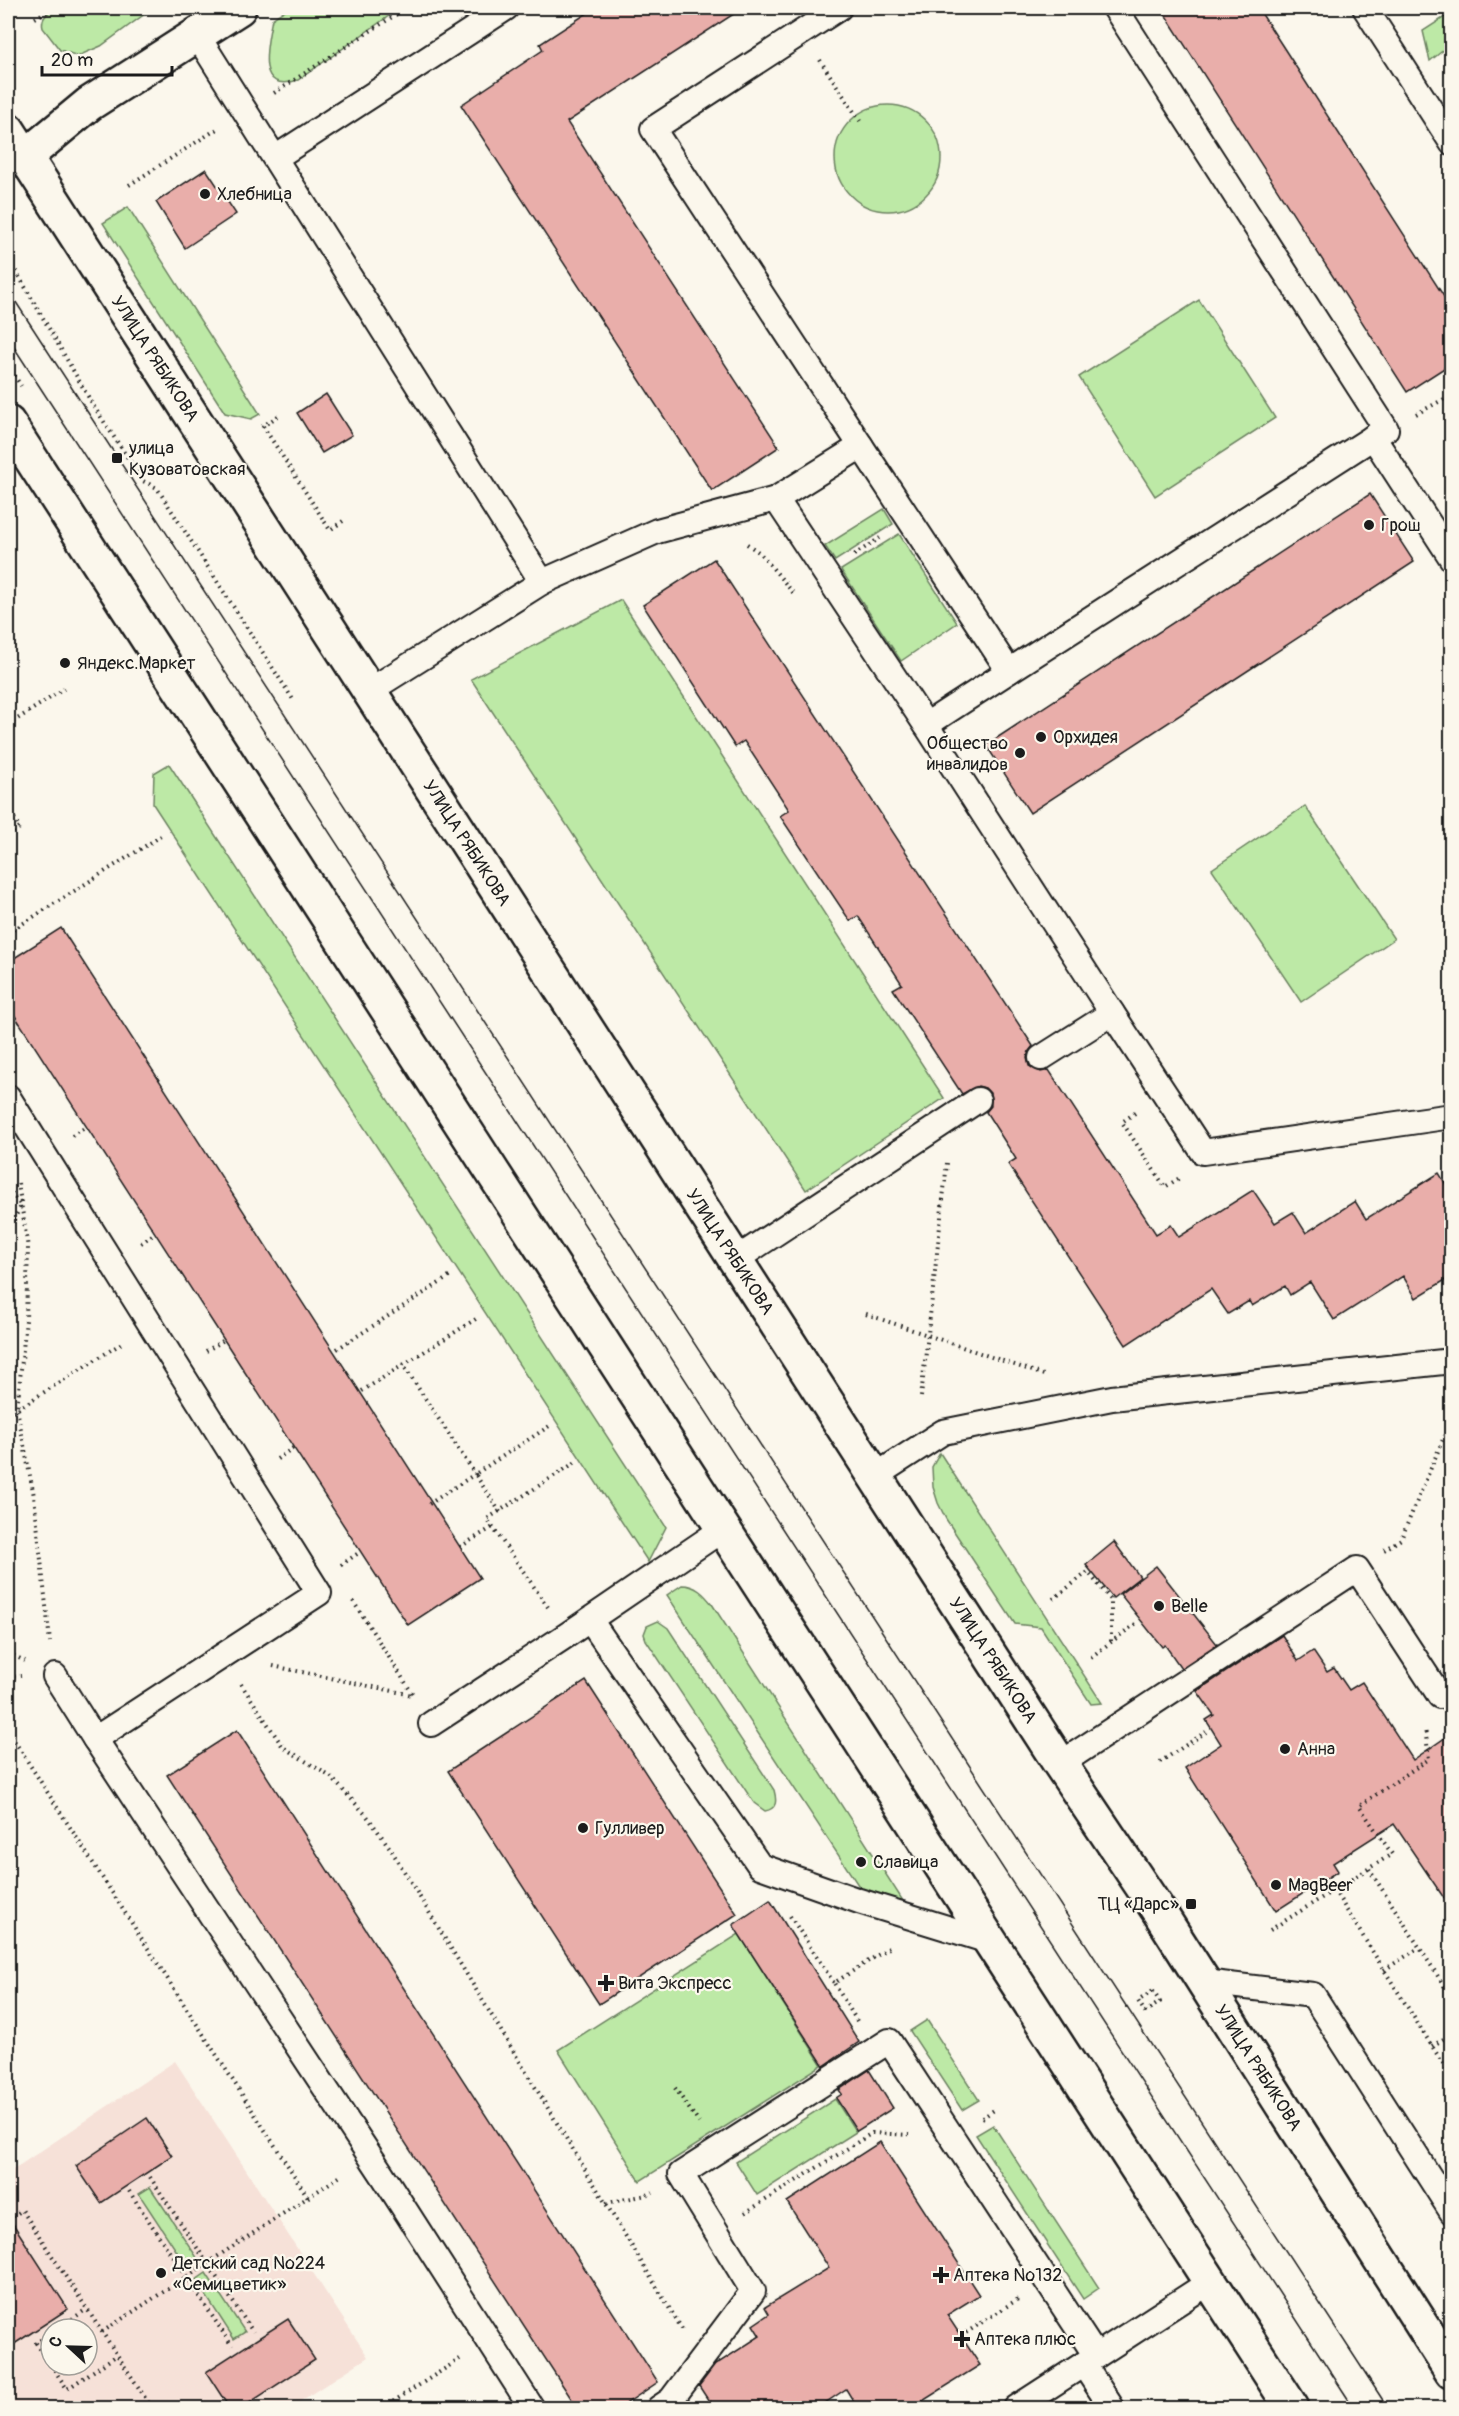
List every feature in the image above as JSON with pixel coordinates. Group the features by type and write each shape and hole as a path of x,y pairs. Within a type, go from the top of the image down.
{"main road":[{"path":"16,165 90,104 239,8"},
{"name":"УЛИЦА РЯБИКОВА","path":"8,130 16,165 369,691 1060,1764 1204,1982 1452,2372"},
{"path":"8,423 1292,2409"}],"lane":[{"path":"275,158 506,8"},
{"path":"839,8 652,129 1009,671"},
{"path":"927,725 1386,429 1115,8"},
{"path":"1365,8 1452,142"},
{"path":"197,35 542,582"},
{"path":"1373,437 1452,559"},
{"path":"369,691 542,582 657,531 776,499 861,446"},
{"path":"776,499 927,725 1203,1152 1452,1116"},
{"path":"1041,1058 1112,1013"},
{"path":"8,1097 319,1593 95,1738"},
{"path":"735,1260 978,1100"},
{"path":"875,1476 943,1432 1112,1398 1452,1360"},
{"path":"431,1724 590,1620 723,1529"},
{"path":"1060,1764 1357,1569 1440,1696 1452,1689"},
{"path":"590,1620 760,1866 859,1901 989,1941"},
{"path":"55,1676 370,2156 532,2409"},
{"path":"1204,1982 1313,1995 1452,2212"},
{"path":"659,2409 671,2400 753,2291 681,2174 889,2041 1046,2280 1090,2361 1112,2409"},
{"path":"1016,2409 1210,2282"}],"path":[{"path":"35,18 52,8"},
{"path":"801,32 860,121"},
{"path":"16,271 93,405 143,481 157,488 294,701"},
{"path":"278,417 263,426 330,530 346,519"},
{"path":"826,573 909,519"},
{"path":"742,541 760,553 796,598"},
{"path":"8,621 13,612"},
{"path":"8,725 64,689"},
{"path":"8,808 20,828 8,835"},
{"path":"8,933 161,836"},
{"path":"8,1029 19,1022"},
{"path":"1140,1110 1122,1122 1165,1187 1190,1171"},
{"path":"921,1397 951,1117"},
{"path":"18,1182 28,1248 26,1320 17,1409 34,1496 55,1676"},
{"path":"8,1188 21,1206"},
{"path":"8,1230 21,1206"},
{"path":"337,1349 452,1275"},
{"path":"866,1314 1047,1376"},
{"path":"362,1391 479,1317"},
{"path":"8,1415 151,1325"},
{"path":"197,1356 224,1340"},
{"path":"403,1365 500,1512"},
{"path":"1357,1569 1401,1539 1452,1418"},
{"path":"429,1504 551,1425"},
{"path":"276,1460 294,1448"},
{"path":"567,1635 487,1519 576,1462"},
{"path":"460,1547 493,1527"},
{"path":"333,1570 360,1552"},
{"path":"1053,1599 1088,1572 1111,1600 1111,1642"},
{"path":"352,1600 431,1724"},
{"path":"1091,1657 1138,1622"},
{"path":"222,1656 414,1696"},
{"path":"222,1656 283,1747 331,1777 367,1816 390,1848 701,2360"},
{"path":"1270,1930 1392,1854 1359,1806 1429,1760 1425,1727"},
{"path":"8,1731 308,2197"},
{"path":"1160,1762 1206,1732"},
{"path":"1369,1869 1452,1998"},
{"path":"1334,1890 1452,2078"},
{"path":"787,1910 858,2022"},
{"path":"834,1983 889,1948"},
{"path":"1384,1970 1419,1948"},
{"path":"1153,1991 1160,2002 1145,2012 1138,2001 1153,1991"},
{"path":"1432,2046 1452,2034"},
{"path":"717,2232 872,2133 953,2139 994,2110"},
{"path":"102,2332 370,2156"},
{"path":"150,2178 253,2332"},
{"path":"129,2191 232,2346"},
{"path":"606,2204 647,2196"},
{"path":"8,2220 22,2210 153,2409"},
{"path":"961,2336 1046,2280"},
{"path":"75,2317 87,2309"},
{"path":"383,2409 488,2341"},
{"path":"99,2367 117,2355"},
{"path":"59,2377 67,2389 85,2377"}],"shaded area":[{"name":"Детский сад №224 «Семицветик»","path":"175,2061 368,2357 290,2408 8,2408 8,2173"}],"green space":[{"path":"56,8 153,8 101,46 78,56 60,50 43,28 44,18"},
{"path":"288,8 400,8 298,80 284,83 275,80 269,74 266,53 272,19"},
{"path":"1451,8 1451,44 1430,61 1423,31 1448,15 1445,9"},
{"path":"888,105 908,109 925,121 937,138 941,158 937,178 925,195 908,207 888,211 868,207 851,195 839,178 835,158 839,138 851,121 868,109"},
{"path":"128,207 260,414 251,419 225,413 103,223"},
{"path":"1199,300 1275,418 1155,496 1079,377"},
{"path":"884,509 893,524 835,561 825,546"},
{"path":"899,534 957,623 901,661 841,570"},
{"path":"621,600 944,1098 806,1190 471,679"},
{"path":"169,764 666,1527 648,1562 153,804 154,773"},
{"path":"1305,806 1394,939 1301,1002 1212,869"},
{"path":"940,1453 1102,1703 1091,1704 1041,1627 1015,1624 946,1519 933,1487 932,1467"},
{"path":"682,1585 696,1588 712,1604 905,1904 860,1888 667,1595"},
{"path":"658,1621 668,1628 774,1790 776,1801 772,1808 765,1811 754,1803 646,1640 644,1634 647,1626"},
{"path":"739,1934 822,2065 640,2181 558,2050"},
{"path":"927,2020 979,2100 962,2110 910,2031"},
{"path":"835,2099 856,2132 757,2195 736,2162"},
{"path":"993,2125 1099,2288 1083,2299 976,2135"},
{"path":"150,2187 198,2259 187,2267 139,2194"},
{"path":"206,2273 245,2332 234,2339 196,2280"}],"building":[{"path":"595,8 743,8 567,122 779,447 712,491 461,105 543,50 540,44"},
{"path":"1161,8 1258,8 1452,309 1452,363 1407,392"},
{"path":"206,169 236,214 185,248 156,202"},
{"path":"326,394 352,435 322,453 297,413"},
{"path":"1370,494 1414,562 1030,813 986,745"},
{"path":"714,559 1033,1046 1027,1058 1029,1066 1041,1072 1049,1070 1156,1234 1171,1225 1179,1237 1253,1190 1275,1223 1293,1212 1306,1233 1355,1201 1366,1219 1439,1173 1452,1194 1452,1276 1416,1298 1403,1276 1334,1320 1310,1282 1290,1295 1285,1286 1252,1306 1249,1301 1228,1314 1211,1289 1126,1345 1008,1164 1016,1159 986,1112 991,1106 990,1093 978,1086 962,1094 893,989 902,984 858,916 850,921 780,816 789,810 744,741 735,747 643,605"},
{"path":"61,928 480,1578 408,1625 8,1005 8,962"},
{"path":"1114,1542 1140,1577 1113,1598 1086,1565"},
{"name":"Belle","path":"1156,1566 1217,1644 1181,1668 1165,1645 1162,1647 1120,1594"},
{"path":"1282,1635 1298,1661 1313,1651 1327,1672 1334,1668 1349,1690 1362,1682 1413,1760 1452,1733 1452,1910 1394,1824 1333,1863 1338,1871 1276,1911 1185,1768 1221,1744 1206,1720 1214,1715 1197,1691"},
{"name":"Гулливер","path":"586,1681 737,1914 599,2004 448,1771"},
{"path":"237,1730 658,2382 618,2409 578,2409 167,1775"},
{"path":"770,1900 859,2042 824,2066 733,1925"},
{"path":"869,2070 893,2108 857,2131 836,2098 842,2094 839,2090"},
{"path":"147,2118 172,2156 101,2203 76,2166"},
{"path":"880,2142 979,2295 947,2315 980,2365 910,2409 858,2409 846,2389 816,2409 714,2409 699,2386 715,2365 760,2336 753,2325 769,2314 765,2307 829,2268 787,2202"},
{"path":"8,2216 68,2309 56,2317 39,2317 39,2328 8,2348"},
{"path":"288,2319 315,2360 240,2409 230,2409 206,2372"}],"tram line":[{"path":"8,290 1388,2408"},
{"path":"8,338 1354,2408"}],"place":[{"name":"Хлебница","path":"205,194"},
{"name":"улица Кузоватовская","path":"117,458"},
{"name":"Грош","path":"1369,525"},
{"name":"Яндекс.Маркет","path":"65,663"},
{"name":"Орхидея","path":"1041,737"},
{"name":"Общество инвалидов","path":"1020,753"},
{"name":"Belle","path":"1159,1606"},
{"name":"Анна","path":"1285,1749"},
{"name":"Гулливер","path":"583,1828"},
{"name":"Славица","path":"861,1862"},
{"name":"MagBeer","path":"1276,1885"},
{"name":"ТЦ «Дарс»","path":"1191,1904"},
{"name":"Вита Экспресс","path":"606,1983"},
{"name":"Детский сад №224 «Семицветик»","path":"161,2273"},
{"name":"Аптека №132","path":"941,2275"},
{"name":"Аптека плюс","path":"962,2339"}]}
